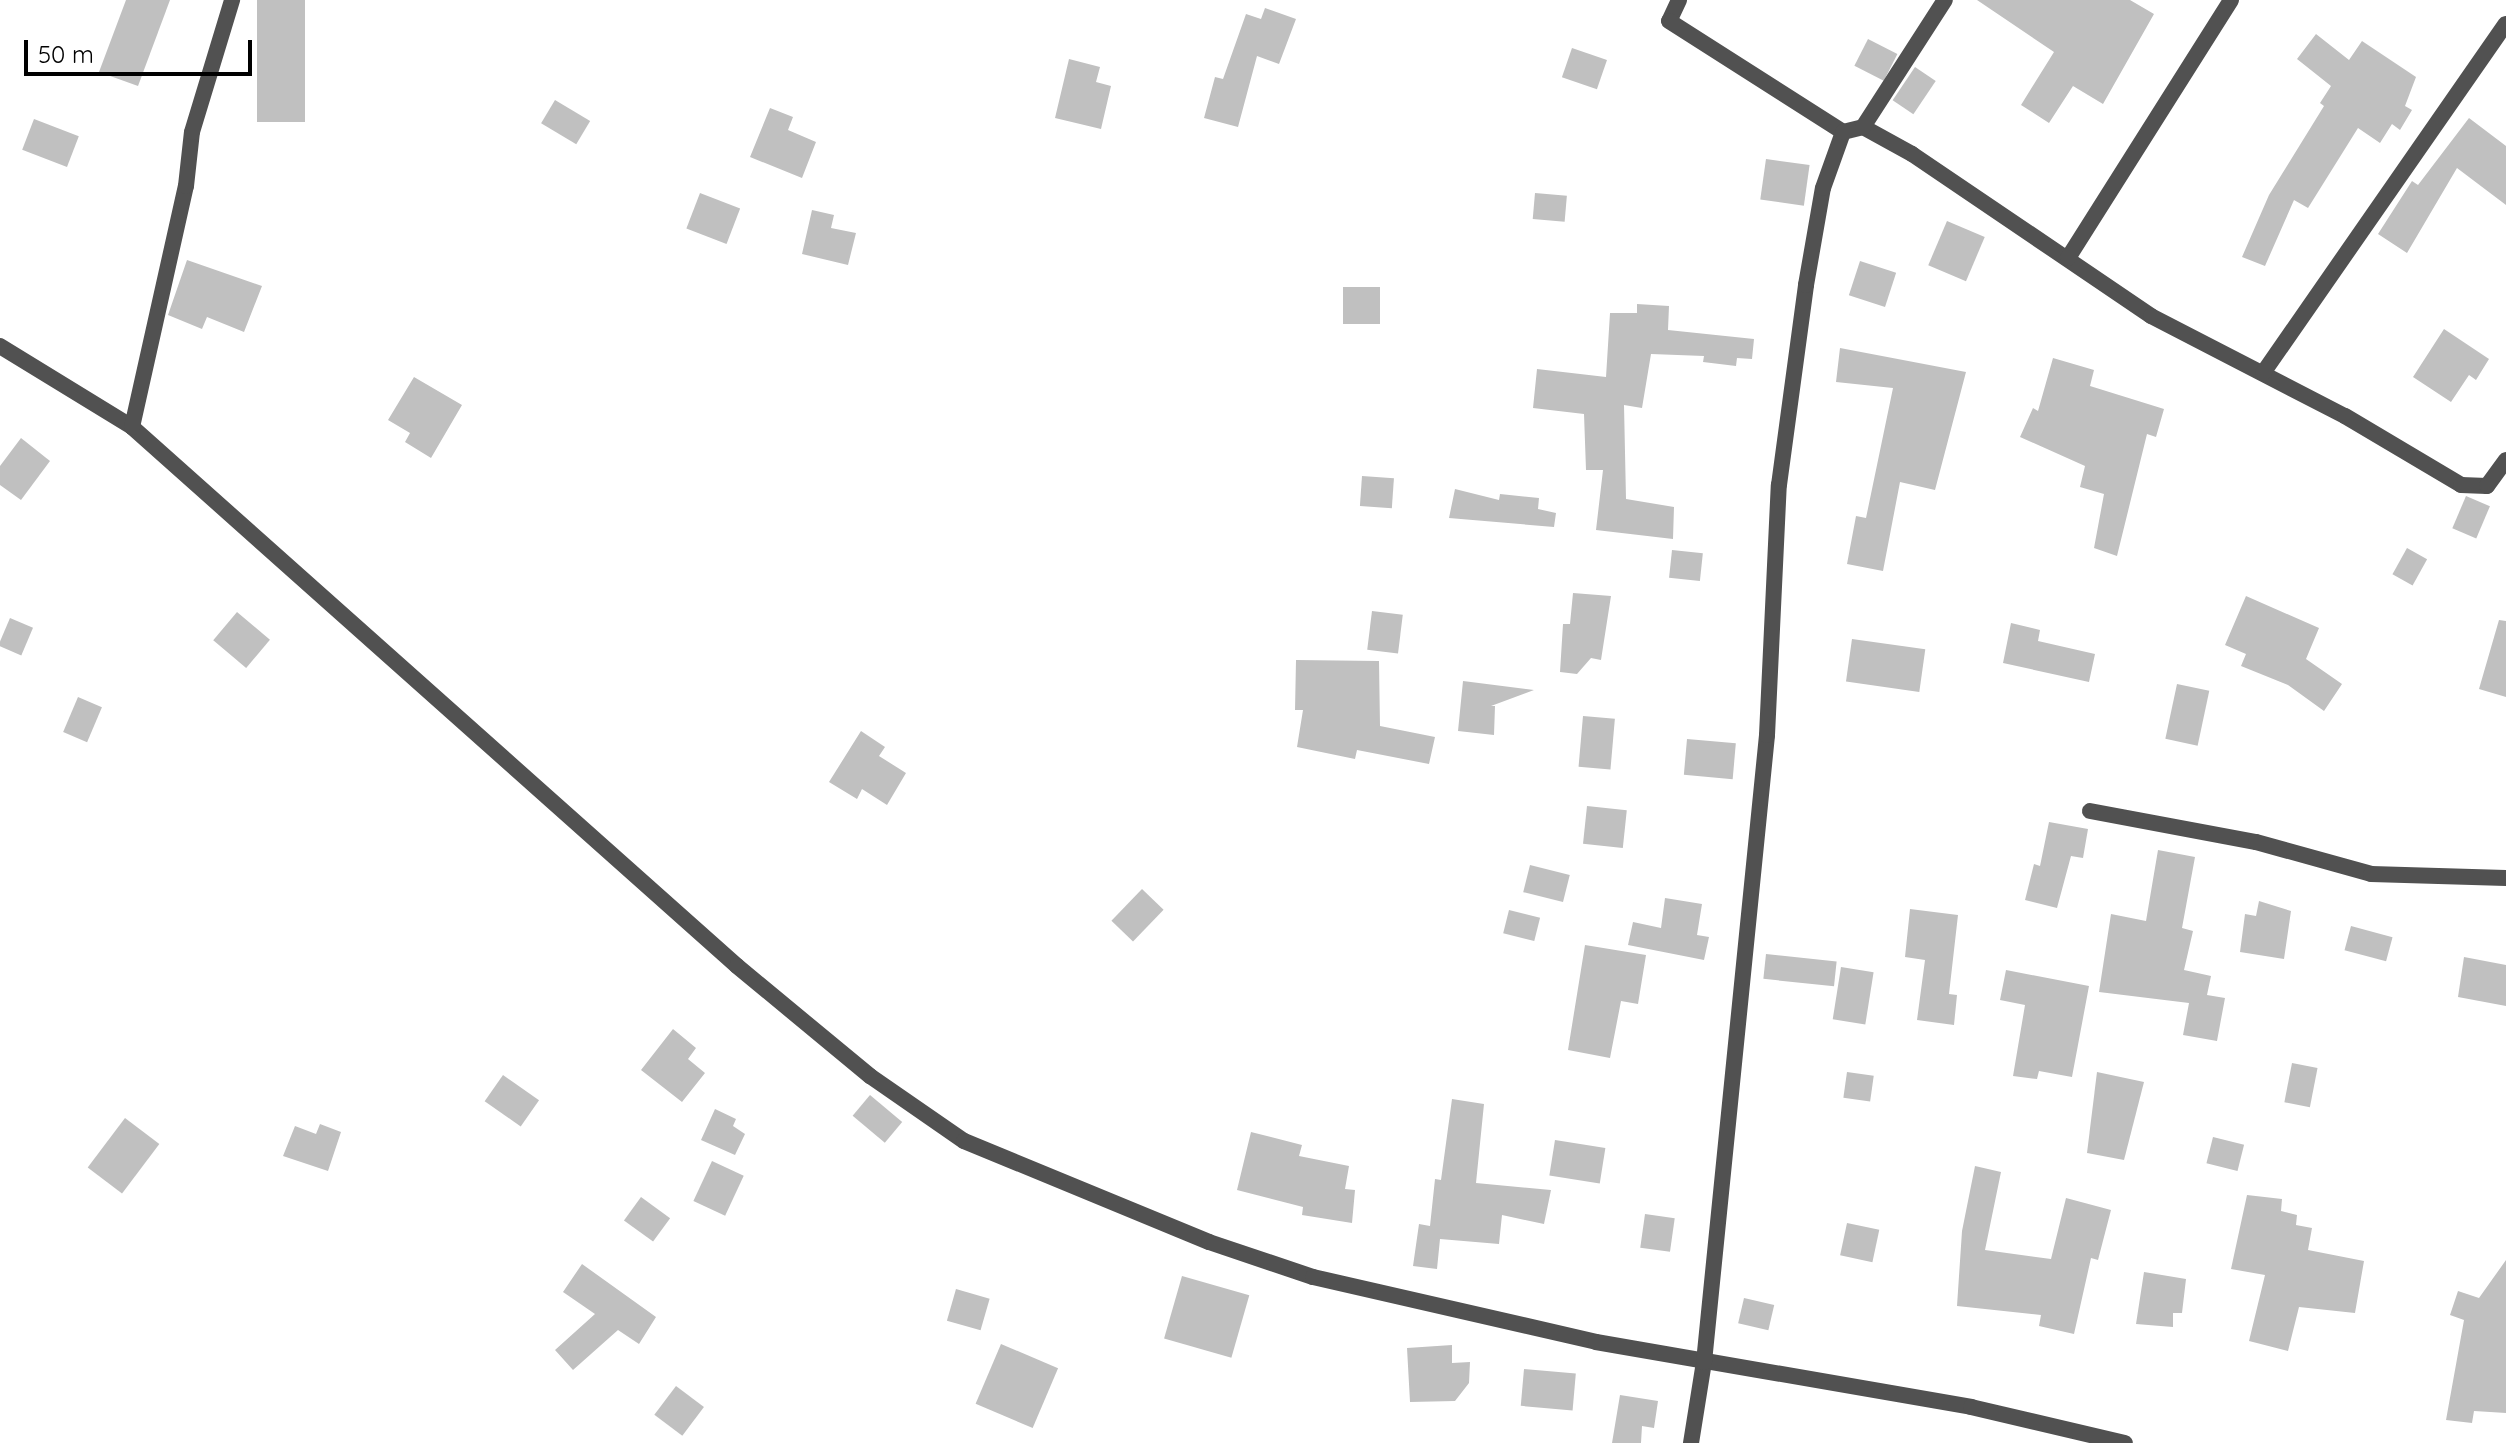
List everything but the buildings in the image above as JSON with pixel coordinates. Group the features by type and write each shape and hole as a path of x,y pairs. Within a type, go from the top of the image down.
{"street":[{"path":"132,427 186,186 192,132 232,0"},
{"path":"1679,0 1669,21 1843,132 1863,127 1945,0"},
{"path":"2068,258 2231,0"},
{"path":"2263,373 2506,24"},
{"path":"1863,127 2068,258 2151,316 2263,373 2461,485 2487,486 2506,460"},
{"path":"1691,1443 1704,1362 1771,679 1779,485 1820,202 1843,132"},
{"path":"0,346 132,427 737,966 870,1076 964,1141 1209,1242 1313,1277 1704,1362 1971,1407 2125,1443"},
{"path":"2090,811 2256,842 2371,874 2506,878"}]}
